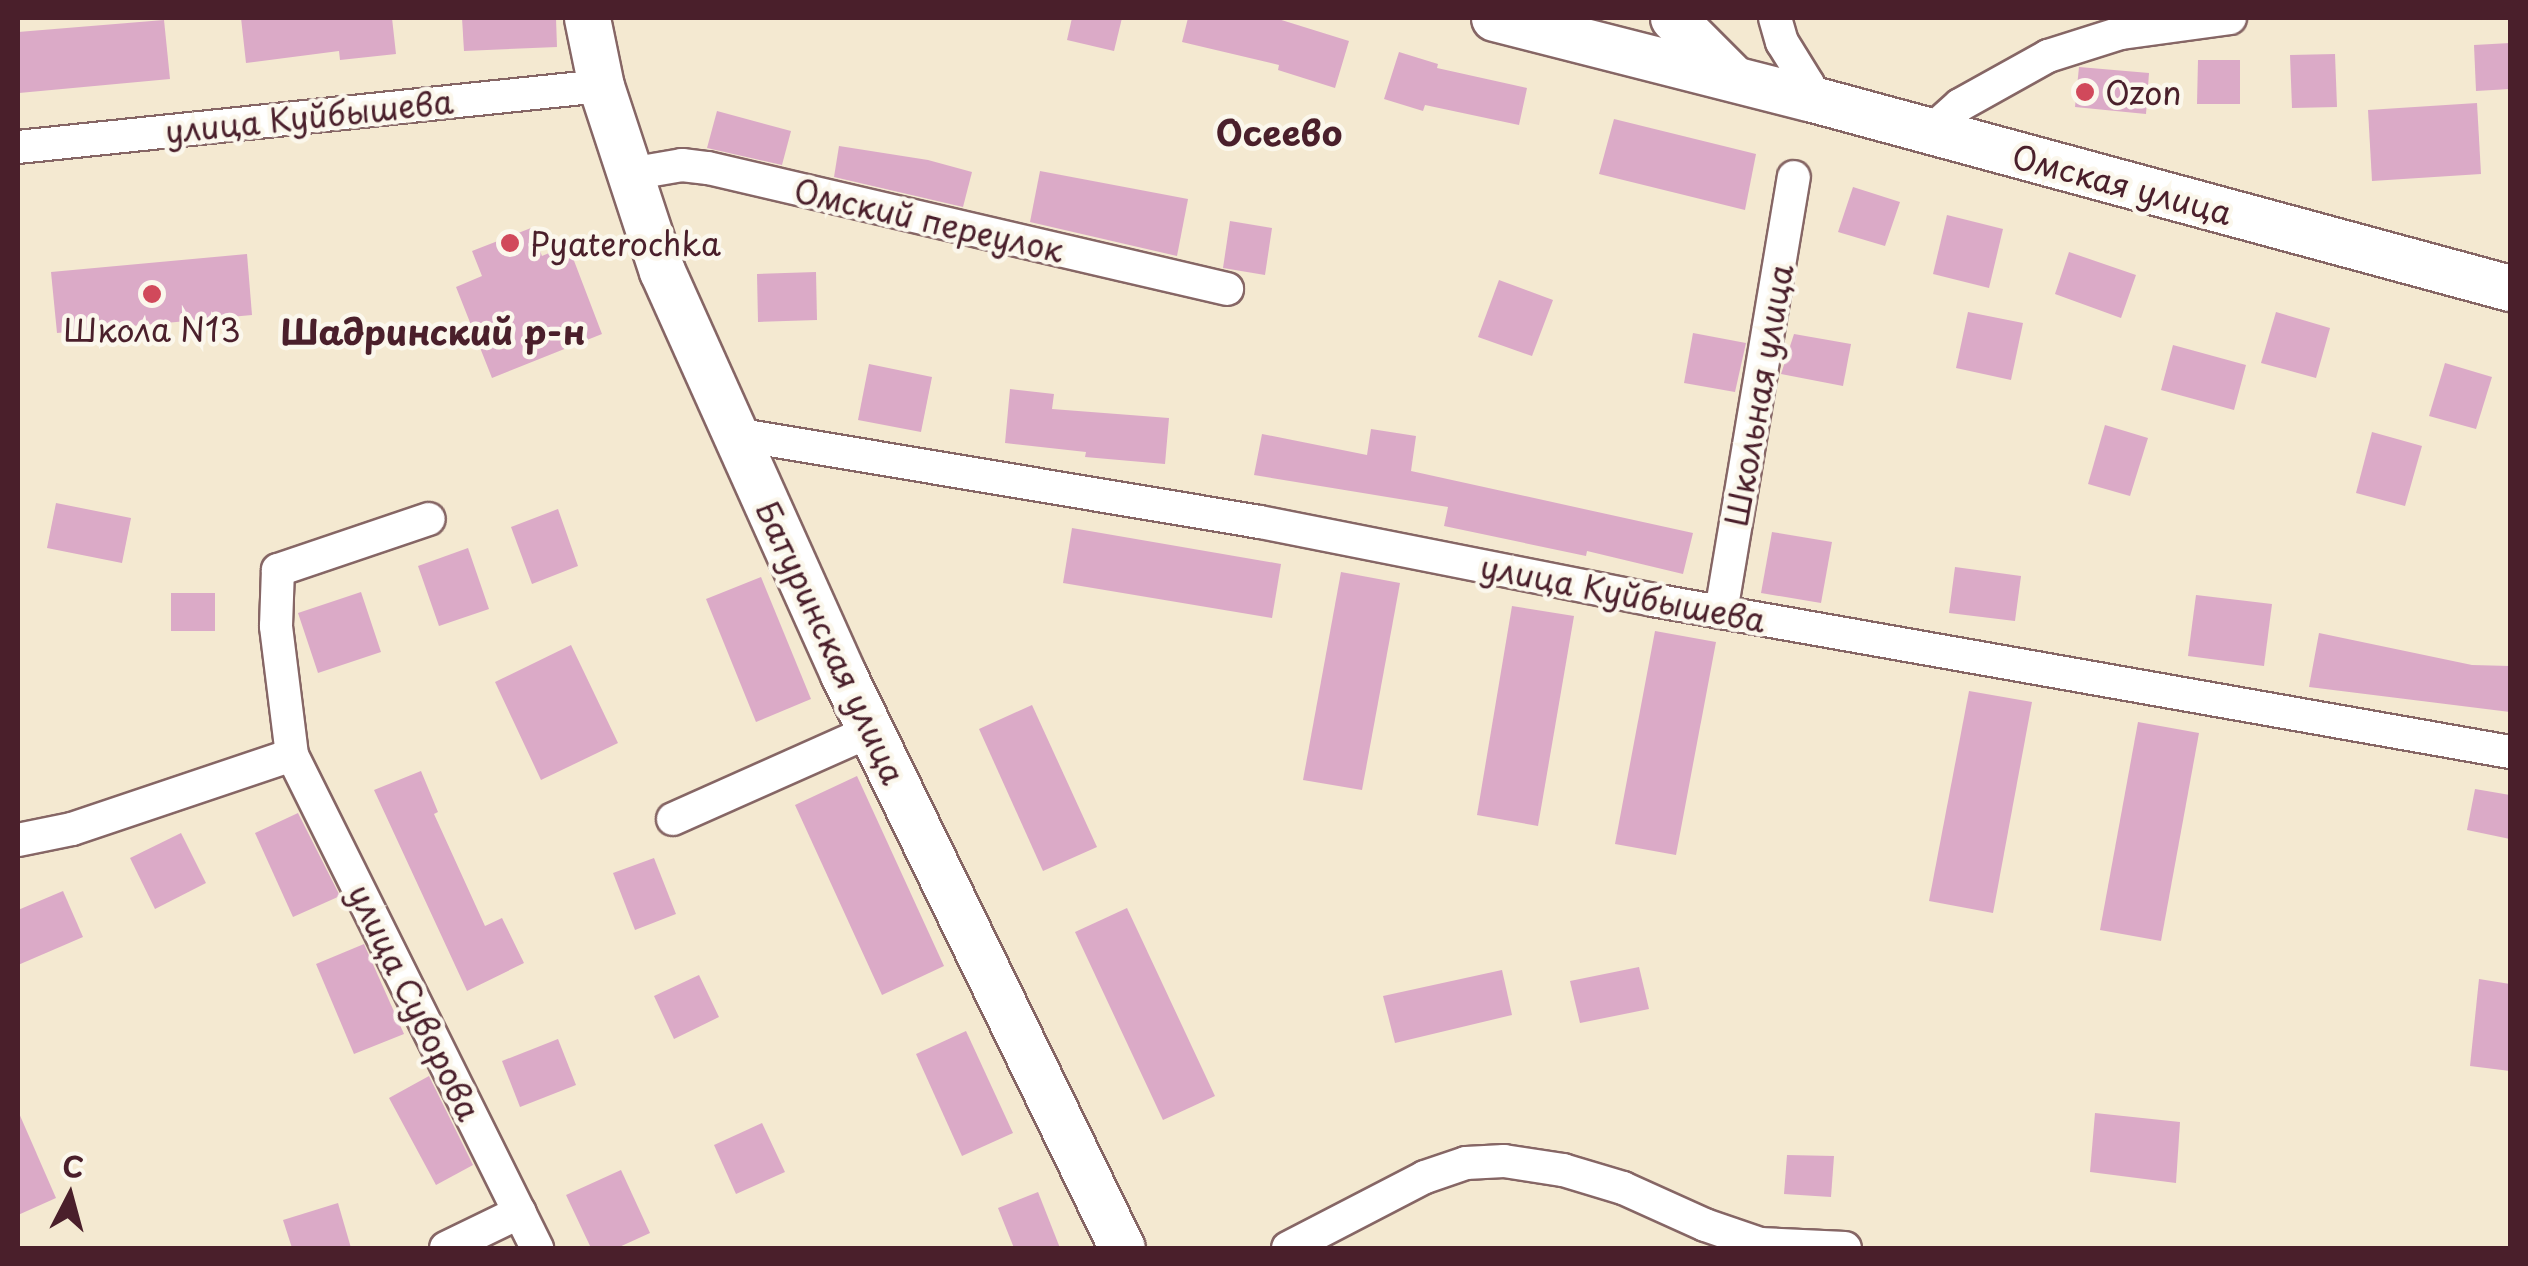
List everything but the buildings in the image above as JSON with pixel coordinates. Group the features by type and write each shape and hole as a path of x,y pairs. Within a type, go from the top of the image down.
{"main road":[{"name":"Батуринская улица","path":"587,18 601,86 662,271 871,731 1122,1248"},
{"path":"1674,18 1733,78"},
{"name":"Омская улица","path":"1522,19 2510,288"}],"street":[{"path":"1774,18 1782,42 1808,84 1809,98"},
{"path":"1930,132 1960,104 2048,56 2121,33 2230,18"},
{"name":"улица Куйбышева","path":"18,147 601,86"},
{"name":"Омский переулок","path":"630,174 682,166 708,168 1227,289"},
{"name":"Школьная улица","path":"1721,612 1794,177"},
{"name":"улица Куйбышева","path":"736,434 1260,522 1721,612 2510,752"},
{"name":"улица Суворова","path":"429,519 278,570 276,626 292,755 537,1248"},
{"path":"673,819 871,731"},
{"path":"18,840 72,829 292,755"},
{"path":"1288,1248 1424,1177 1466,1163 1504,1161 1562,1170 1623,1188 1704,1225 1760,1244 1845,1248"},
{"path":"446,1248 520,1212"}],"place":[{"name":"Ozon","path":"2085,92"},
{"name":"Pyaterochka","path":"510,243"},
{"name":"Школа N13","path":"152,294"}],"district":[{"name":"Осеево","path":"1279,132"},
{"name":"Шадринский р-н","path":"433,331"}]}
